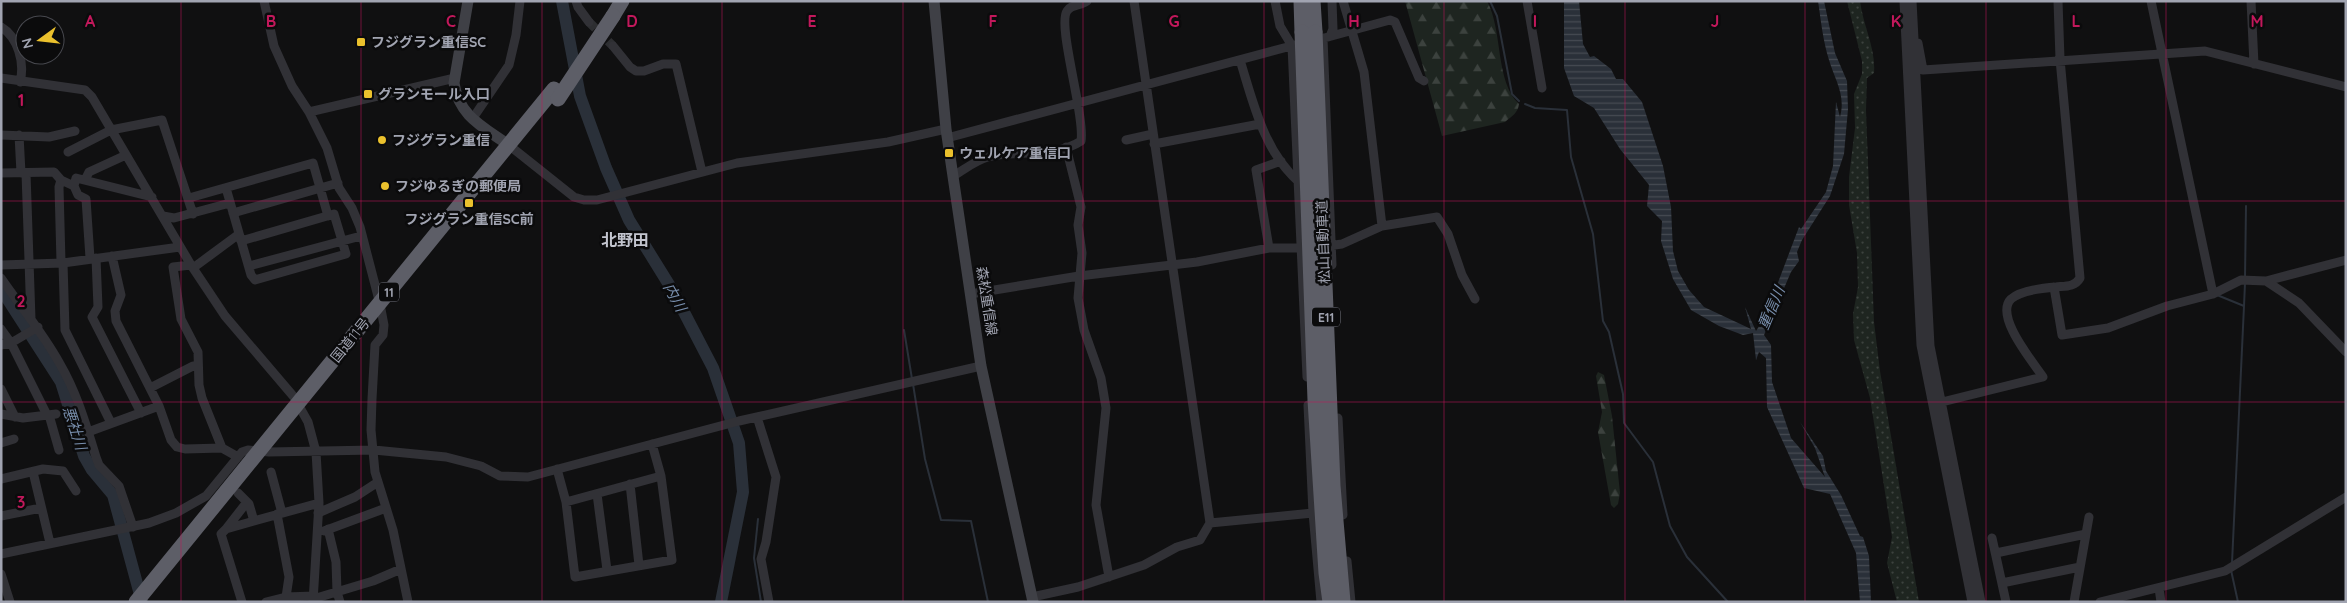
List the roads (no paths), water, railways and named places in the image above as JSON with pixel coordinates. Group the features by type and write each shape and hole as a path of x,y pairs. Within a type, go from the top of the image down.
{"highway":[{"name":"国道11号","path":"144,599 513,149 556,94 610,10 622,1"},
{"name":"松山自動車道","path":"1301,1 1318,34 1315,400 1326,573 1330,602"},
{"name":"松山自動車道","path":"1313,1 1318,34 1333,486 1343,602"},
{"name":"国道11号","path":"144,599 242,497 265,451"}],"main road":[{"path":"468,1 455,78 455,89 459,103 473,118 513,149"},
{"name":"森松重信線","path":"934,1 947,133 970,294 982,366 1033,599"}],"street":[{"path":"264,1 274,46 292,86 309,112 327,148 338,183 352,208 381,309 383,335 375,345 371,430 378,482 408,602"},
{"path":"473,118 509,65 516,35 520,1"},
{"path":"576,1 589,22"},
{"path":"953,176 990,156 1033,153 1066,147 1081,141 1078,104 1067,44 1065,14 1068,8 1087,1"},
{"path":"1033,599 1144,566 1177,547 1200,540 1210,523 1174,264 1154,144 1134,1"},
{"path":"1275,1 1280,26 1292,46 1313,513 1322,602"},
{"path":"513,149 574,197 584,200 612,197 702,172 772,157 947,133 1078,104 1146,86 1292,46 1333,29 1332,1"},
{"path":"1343,1 1353,30 1367,91 1382,226"},
{"path":"1527,1 1542,88"},
{"path":"1906,1 1923,70 2205,51 2346,87"},
{"path":"1906,1 1921,344 1972,602"},
{"path":"1912,1 1930,346 1981,602"},
{"path":"1942,402 2043,377 2011,327 2006,311 2011,300 2018,295 2054,287 2074,285 2080,278 2060,60 2058,1"},
{"path":"2151,1 2213,294"},
{"path":"2251,1 2254,64"},
{"path":"1318,34 1353,30 1390,20 1395,22 1419,78 1424,81"},
{"path":"1,27 7,30 21,55 23,71 20,82"},
{"path":"1318,34 1331,246 1342,512 1351,602"},
{"path":"613,46 630,68 636,71 644,71 664,64 676,64 702,172"},
{"path":"1240,60 1260,124 1289,174 1299,182"},
{"path":"1,77 20,82 85,90 152,197 192,267 225,316 294,397 314,436 316,452 318,508 313,599"},
{"path":"309,112 455,78"},
{"path":"68,152 111,130 162,120 193,214"},
{"path":"1154,144 1260,124"},
{"path":"1,135 49,137 75,131"},
{"path":"1126,140 1153,134"},
{"path":"19,135 24,173 31,319"},
{"path":"1066,147 1081,207 1078,225 1082,253 1078,298 1084,330 1100,378 1106,408 1096,505 1109,577"},
{"path":"85,180 88,172 126,154"},
{"path":"1269,248 1256,170 1281,161"},
{"path":"189,198 313,163 328,216"},
{"path":"1,173 54,172 61,180 74,186"},
{"path":"141,413 92,317 98,307 86,199 78,195 74,186 76,178 152,197"},
{"path":"61,180 59,187 65,330 111,423"},
{"path":"233,213 338,183"},
{"path":"222,448 202,398 196,346 180,320 173,267 192,267 240,237 334,214 346,254 255,280 248,266 240,237 230,203 226,188"},
{"path":"162,216 174,218 230,203"},
{"path":"970,294 1079,276 1234,256 1269,248 1331,246 1342,244 1382,226 1437,217 1448,234 1462,275 1475,299"},
{"path":"248,266 361,236"},
{"path":"1,265 62,262 180,247"},
{"path":"112,256 121,296 115,312 116,321 159,406 171,440 177,447 185,449 222,448 238,457"},
{"path":"2054,287 2062,336 2108,328 2167,306 2213,294 2241,280 2266,281 2346,260"},
{"path":"1,278 31,319 78,400 99,465 119,486 126,529"},
{"path":"2266,281 2299,303 2346,352"},
{"path":"1,345 12,343 36,328"},
{"path":"1,329 12,343 51,414 59,450"},
{"path":"150,388 193,366 198,366"},
{"path":"2,554 126,529 176,513 206,496 238,457 248,450 316,452 374,450 446,456 481,466 500,476 528,476 729,423 982,366"},
{"path":"1,389 15,417"},
{"path":"88,432 159,406"},
{"path":"1,414 30,418 51,414"},
{"path":"757,417 776,477 766,542 761,559 769,602"},
{"path":"1,443 14,439"},
{"path":"557,469 566,502 575,577 672,560 661,476 652,444"},
{"path":"1,479 43,469 63,471 76,491"},
{"path":"33,472 50,543"},
{"path":"271,472 280,514 289,577 286,597"},
{"path":"566,502 661,476"},
{"path":"226,529 280,514 318,508 355,497 378,482"},
{"path":"630,484 639,565"},
{"path":"597,494 607,570"},
{"path":"242,497 254,521"},
{"path":"242,497 226,529 221,534 242,602"},
{"path":"2100,602 2225,571 2346,497"},
{"path":"1,516 41,508"},
{"path":"317,533 386,508"},
{"path":"1210,523 1313,513"},
{"path":"2074,602 2089,517"},
{"path":"328,529 336,562 337,592 340,602"},
{"path":"1996,553 2086,534"},
{"path":"1992,538 2006,602"},
{"path":"2002,583 2080,567"},
{"path":"266,602 286,597 313,599 373,581 401,568"},
{"path":"1,574 10,602"},
{"path":"2159,588 2160,602"}],"water":[{"name":"重信川","path":"1564,1 1579,1 1583,44 1590,57 1594,56 1611,69 1616,79 1623,79 1642,102 1663,166 1671,207 1673,251 1678,271 1689,290 1704,307 1751,329 1745,307 1756,331 1765,317 1799,227 1801,229 1826,192 1833,166 1836,102 1840,117 1842,102 1822,31 1818,1 1824,1 1835,53 1847,81 1848,109 1844,154 1830,196 1802,240 1797,252 1799,261 1791,272 1764,335 1771,345 1772,382 1791,438 1825,477 1815,448 1800,422 1823,456 1826,471 1841,495 1860,536 1863,537 1869,556 1871,602 1860,602 1856,553 1830,494 1804,488 1767,407 1766,358 1759,352 1756,360 1753,333 1743,335 1719,326 1691,310 1673,279 1661,241 1662,221 1647,206 1649,185 1620,149 1594,108 1574,96 1564,68"}],"waterway":[{"name":"内川","path":"562,1 580,96 606,168 629,220 673,291 713,368 739,443 743,492 721,602"},
{"path":"1490,1 1497,16 1512,94 1519,101"},
{"path":"1525,104 1535,108 1567,110 1571,157 1593,234 1603,321 1609,332 1623,394 1624,423 1653,462 1670,526 1687,557 1728,602"},
{"path":"2245,278 2246,206"},
{"path":"2244,306 2245,283"},
{"name":"悪社川","path":"1,289 61,382 84,456 92,470 113,495 142,602"},
{"path":"2217,295 2244,306 2232,563"},
{"path":"904,330 912,379"},
{"path":"913,384 925,459 941,520 971,521 988,602"},
{"path":"758,519 754,558 761,602"},
{"path":"2231,570 2238,602"}],"tunnel":[{"path":"589,22 613,46"}],"place":[{"name":"フジグラン重信SC","path":"361,42"},
{"name":"グランモール入口","path":"368,94"},
{"name":"フジグラン重信","path":"382,140"},
{"name":"ウェルケア重信口","path":"949,153"},
{"name":"フジゆるぎの郵便局","path":"385,186"},
{"name":"フジグラン重信SC前","path":"469,203"}],"district":[{"name":"北野田","path":"625,240"}]}
